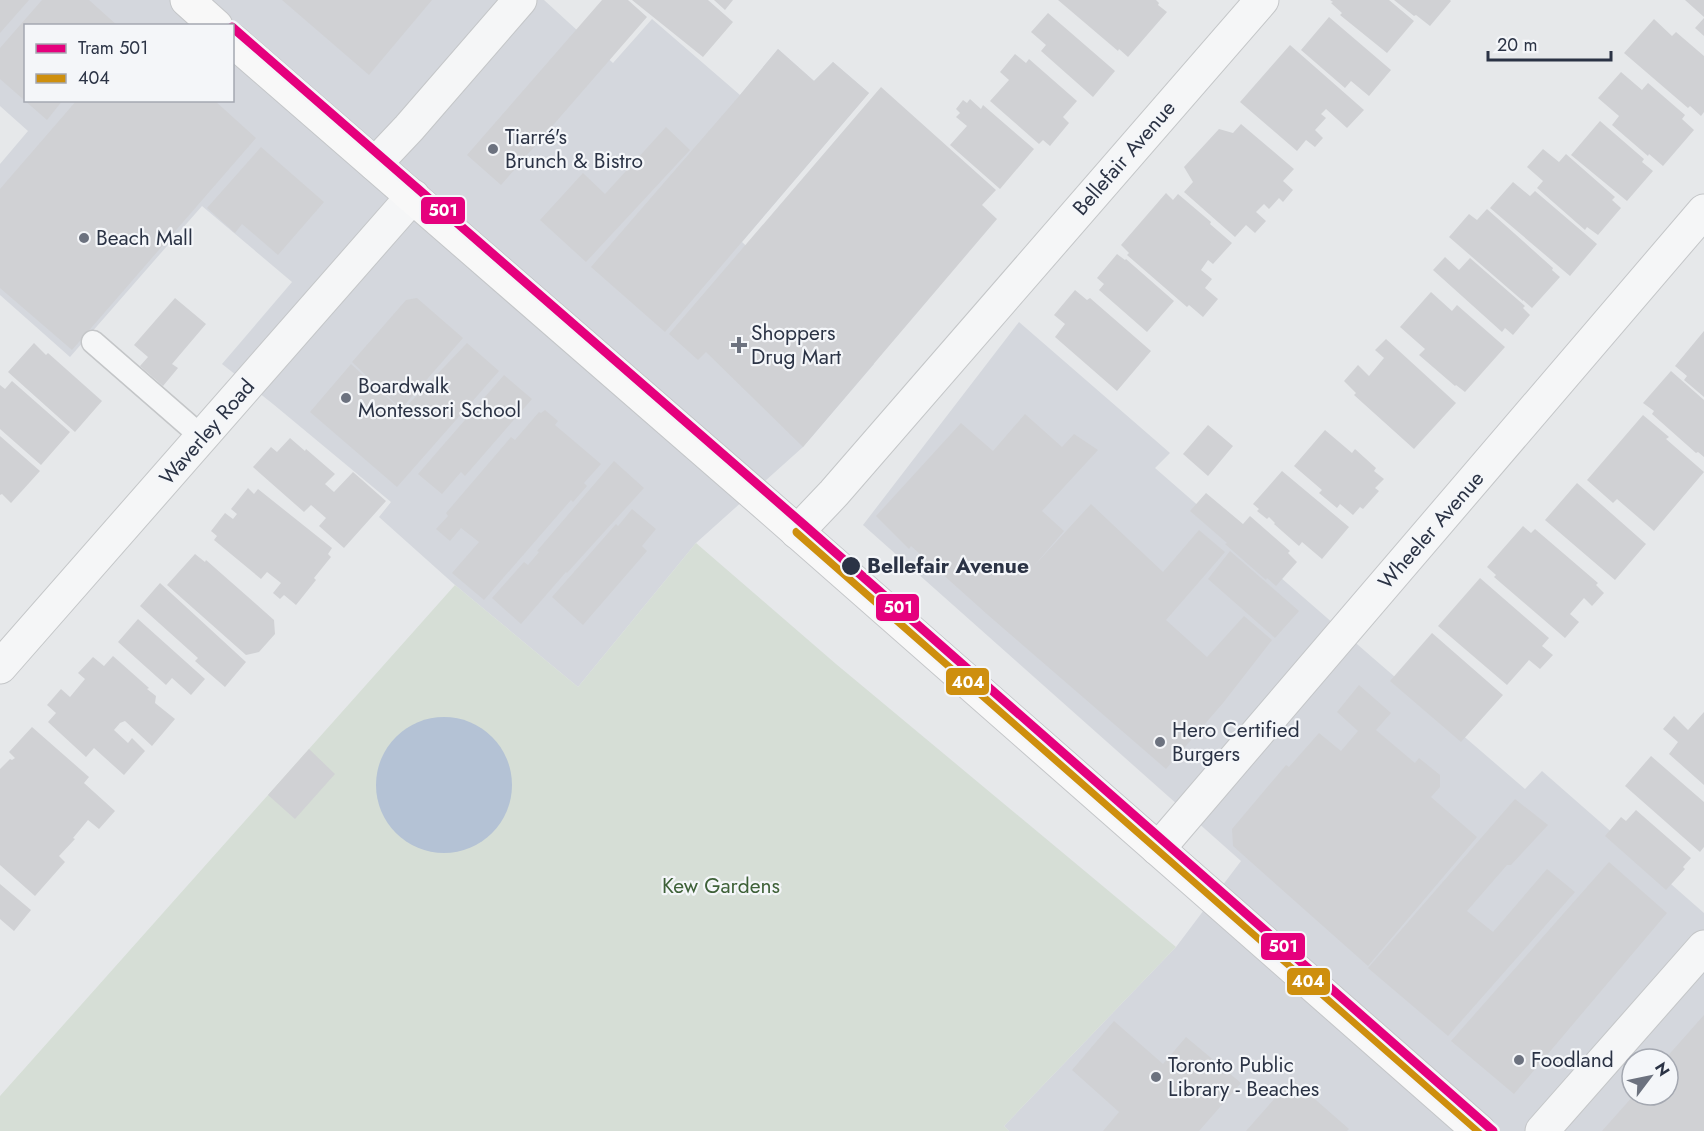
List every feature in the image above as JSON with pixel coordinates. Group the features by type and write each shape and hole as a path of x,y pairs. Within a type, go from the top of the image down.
{"main road":[{"path":"187,0 214,24"},
{"path":"234,42 1479,1131"}],"street":[{"path":"375,164 520,0"},
{"name":"Bellefair Avenue","path":"797,532 834,493 1262,0"},
{"name":"Waverley Road","path":"0,667 413,196"},
{"name":"Wheeler Avenue","path":"1158,849 1704,211"},
{"path":"1542,1131 1704,947"}],"lane":[{"path":"93,342 202,437"}],"shaded area":[{"path":"0,0 544,0 613,63 652,19 740,95 778,49 814,81 833,62 869,93 742,242 874,364 803,447 696,543 578,687 455,585 379,517 391,502 222,364 292,282 202,206 70,357 0,295 0,164 28,131 0,106"},
{"path":"1019,322 1170,453 1155,468 1373,658 1525,789 1542,771 1704,913 1704,1131 1009,1131 1004,1126 1176,947 1241,861 863,525"}],"green space":[{"name":"Kew Gardens","path":"696,543 836,664 1176,947 1004,1126 1009,1131 0,1131 0,1096 455,585 578,687"}],"water":[{"path":"444,717 470,722 492,737 507,759 512,785 507,811 492,833 470,848 444,853 418,848 396,833 381,811 376,785 381,759 396,737 418,722"}],"building":[{"path":"0,0 29,0 0,33"},
{"path":"42,0 89,0 116,24 24,24 24,100 0,79 0,48"},
{"path":"282,0 432,0 369,75"},
{"path":"602,0 628,0 647,17 501,185 467,155"},
{"path":"632,0 708,0 733,22 703,57"},
{"path":"714,0 733,0 725,10"},
{"path":"1058,0 1156,0 1158,5 1167,12 1128,57"},
{"path":"1330,0 1389,0 1414,21 1387,53 1340,15 1342,13"},
{"path":"1394,0 1450,0 1451,1 1430,26"},
{"path":"1685,0 1704,0 1704,17"},
{"path":"1048,13 1115,71 1093,97 1041,51 1046,45 1031,32"},
{"path":"1329,17 1391,70 1369,96 1351,81 1345,88 1301,50"},
{"path":"1704,18 1704,36 1695,28"},
{"path":"1654,19 1672,36 1676,32 1704,56 1704,112 1701,116 1690,106 1688,108 1624,53"},
{"path":"1290,45 1364,110 1347,128 1326,109 1321,114 1326,118 1315,130 1323,138 1315,147 1306,140 1297,151 1240,102"},
{"path":"778,49 814,81 833,62 869,93 665,332 591,267"},
{"path":"1015,54 1026,63 1029,59 1077,101 1063,117 1069,123 1050,146 1043,140 1039,144 990,101 1009,80 1000,72"},
{"path":"1621,72 1642,90 1648,83 1685,115 1682,119 1694,130 1663,166 1612,125 1619,116 1598,98"},
{"path":"881,87 996,190 982,205 997,219 803,447 706,352 698,360 669,334"},
{"path":"970,99 981,109 983,105 1034,149 1000,189 950,145 967,126 956,117 960,113 956,109 963,100 967,103"},
{"path":"26,102 61,102 47,120"},
{"name":"Beach Mall","path":"75,102 216,102 256,138 72,350 0,288 0,189"},
{"path":"1600,121 1644,159 1642,162 1653,171 1627,201 1571,155"},
{"path":"1241,124 1294,169 1283,181 1293,190 1283,202 1279,198 1269,209 1264,204 1256,212 1266,221 1255,233 1246,225 1235,237 1184,192 1193,182 1184,167 1219,129 1233,133"},
{"path":"666,127 690,150 586,262 540,220 583,173 605,194"},
{"path":"261,147 324,202 278,255 242,224 235,233 207,208"},
{"path":"1543,149 1559,162 1566,154 1615,197 1612,200 1621,208 1598,235 1587,227 1585,230 1537,188 1543,181 1527,167"},
{"path":"1513,182 1530,196 1535,191 1597,244 1570,276 1490,208"},
{"path":"1166,193 1173,200 1178,194 1232,243 1213,264 1208,260 1201,270 1212,279 1205,288 1218,299 1203,317 1189,305 1187,307 1127,255 1129,253 1121,245"},
{"path":"1487,209 1553,268 1552,270 1560,277 1532,308 1449,237 1469,214 1477,220"},
{"path":"1117,254 1126,259 1174,301 1147,332 1099,290 1104,284 1097,278"},
{"path":"1445,257 1459,270 1470,258 1525,306 1523,308 1530,315 1513,335 1505,328 1502,332 1433,270"},
{"path":"1075,290 1087,300 1090,298 1151,351 1117,391 1055,337 1065,324 1054,315"},
{"path":"1431,292 1452,311 1457,305 1505,347 1465,392 1419,355 1425,349 1400,327"},
{"path":"175,298 206,324 172,364 178,368 163,386 140,366 148,357 134,345"},
{"path":"417,298 463,338 401,409 352,362 406,300"},
{"path":"1704,331 1704,397 1684,380 1687,376 1675,366"},
{"path":"1386,339 1456,403 1414,449 1354,395 1356,393 1344,381 1358,365 1369,376 1384,358 1375,350"},
{"path":"34,343 102,401 75,432 8,372"},
{"path":"467,343 499,371 397,487 310,412 351,364 402,411"},
{"path":"1671,371 1704,400 1704,457 1696,453 1652,414 1654,411 1643,403"},
{"path":"504,375 532,399 465,476 461,472 442,494 418,474"},
{"path":"12,381 70,432 41,465 0,429 0,385 5,389"},
{"path":"545,410 558,421 555,425 601,464 584,483 587,486 573,502 571,500 484,600 452,573 479,542 461,528 450,541 436,529 448,516 446,513 511,437 515,440 539,412"},
{"path":"1025,414 1062,447 1074,434 1098,450 1042,511 1064,531 1033,567 1091,504 1163,572 1199,530 1225,552 1166,620 1207,657 1244,616 1272,640 1223,703 1166,769 911,546 909,549 876,516 961,423 993,451"},
{"path":"1643,415 1669,437 1666,439 1704,472 1654,531 1617,499 1613,503 1587,480"},
{"path":"1208,425 1233,446 1208,476 1183,454"},
{"path":"1325,430 1352,453 1355,449 1376,468 1374,471 1384,479 1375,488 1379,491 1363,509 1360,507 1353,515 1340,504 1337,508 1319,493 1322,490 1294,466"},
{"path":"0,436 40,471 11,503 2,494 0,495"},
{"path":"290,438 335,474 325,484 334,492 353,472 386,501 344,548 319,526 326,518 311,505 304,512 253,467 271,447 277,452"},
{"path":"614,461 644,488 521,624 492,598 524,562 528,565 539,552 537,551"},
{"path":"1282,471 1349,527 1322,559 1302,542 1299,546 1269,517 1267,519 1257,511 1259,509 1253,504"},
{"path":"1577,483 1646,544 1615,580 1545,520"},
{"path":"248,488 254,494 258,489 332,548 328,554 331,557 296,605 284,595 280,599 273,593 281,583 267,572 261,579 214,540 217,536 211,531 225,513 233,519 237,514 231,509"},
{"path":"1206,493 1243,524 1250,516 1290,551 1288,553 1297,562 1276,586 1267,578 1266,580 1190,511"},
{"path":"632,509 656,529 642,546 647,551 583,625 552,597"},
{"path":"1523,526 1531,533 1535,529 1598,583 1596,585 1604,593 1592,606 1584,598 1570,614 1579,622 1565,638 1494,577 1496,575 1487,567"},
{"path":"1230,551 1299,611 1275,638 1208,579"},
{"path":"195,554 205,562 206,560 274,620 275,634 259,652 246,655 167,585"},
{"path":"1480,578 1549,638 1542,646 1553,655 1540,669 1529,660 1507,685 1438,626"},
{"path":"160,583 246,662 225,687 195,661 198,658 140,606"},
{"path":"138,619 205,679 191,695 172,678 166,685 118,642"},
{"path":"1432,633 1503,695 1461,742 1390,681"},
{"path":"113,656 149,688 147,689 156,696 155,703 175,719 152,746 125,721 120,723 114,730 128,743 132,738 145,751 124,775 94,748 86,757 48,722 56,713 47,705 61,689 70,697 85,679 78,673 93,657 104,666"},
{"path":"1359,685 1391,713 1376,730 1415,763 1419,758 1440,775 1440,787 1431,797 1477,837 1368,966 1233,846 1232,829 1286,765 1289,767 1319,733 1341,751 1358,731 1337,712"},
{"path":"1704,712 1704,785 1669,754 1678,742 1663,729 1674,716 1688,730"},
{"path":"32,727 89,777 84,783 115,811 99,829 88,820 59,856 65,862 35,896 0,865 0,769 10,759 15,758 9,752"},
{"path":"309,749 335,774 295,819 268,795"},
{"path":"1651,756 1704,802 1704,847 1700,852 1625,786"},
{"path":"1515,799 1548,825 1511,865 1507,865 1467,911 1493,932 1547,869 1575,892 1448,1036 1368,968"},
{"path":"1636,810 1691,858 1683,867 1685,869 1666,890 1605,836 1621,817 1626,821"},
{"path":"1609,862 1667,913 1514,1094 1451,1041"},
{"path":"0,884 31,910 14,931 0,919"},
{"path":"1704,1015 1704,1131 1602,1131 1623,1107 1680,1107 1680,1047 1676,1047"},
{"name":"Toronto Public Library - Beaches","path":"1114,1021 1163,1064 1186,1037 1241,1083 1199,1131 1103,1131 1119,1112 1072,1070"},
{"path":"1292,1079 1349,1129 1347,1131 1246,1131"}],"tram line":[{"name":"501","path":"234,29 803,524 1493,1131"}],"transit line":[{"name":"404","path":"797,532 1479,1131"}],"place":[{"name":"Tiarré's Brunch & Bistro","path":"493,149"},
{"name":"Beach Mall","path":"84,238"},
{"name":"Shoppers Drug Mart","path":"739,345"},
{"name":"Boardwalk Montessori School","path":"346,398"},
{"name":"Bellefair Avenue","path":"851,566"},
{"name":"Hero Certified Burgers","path":"1160,742"},
{"name":"Foodland","path":"1519,1060"},
{"name":"Toronto Public Library - Beaches","path":"1156,1077"}]}
